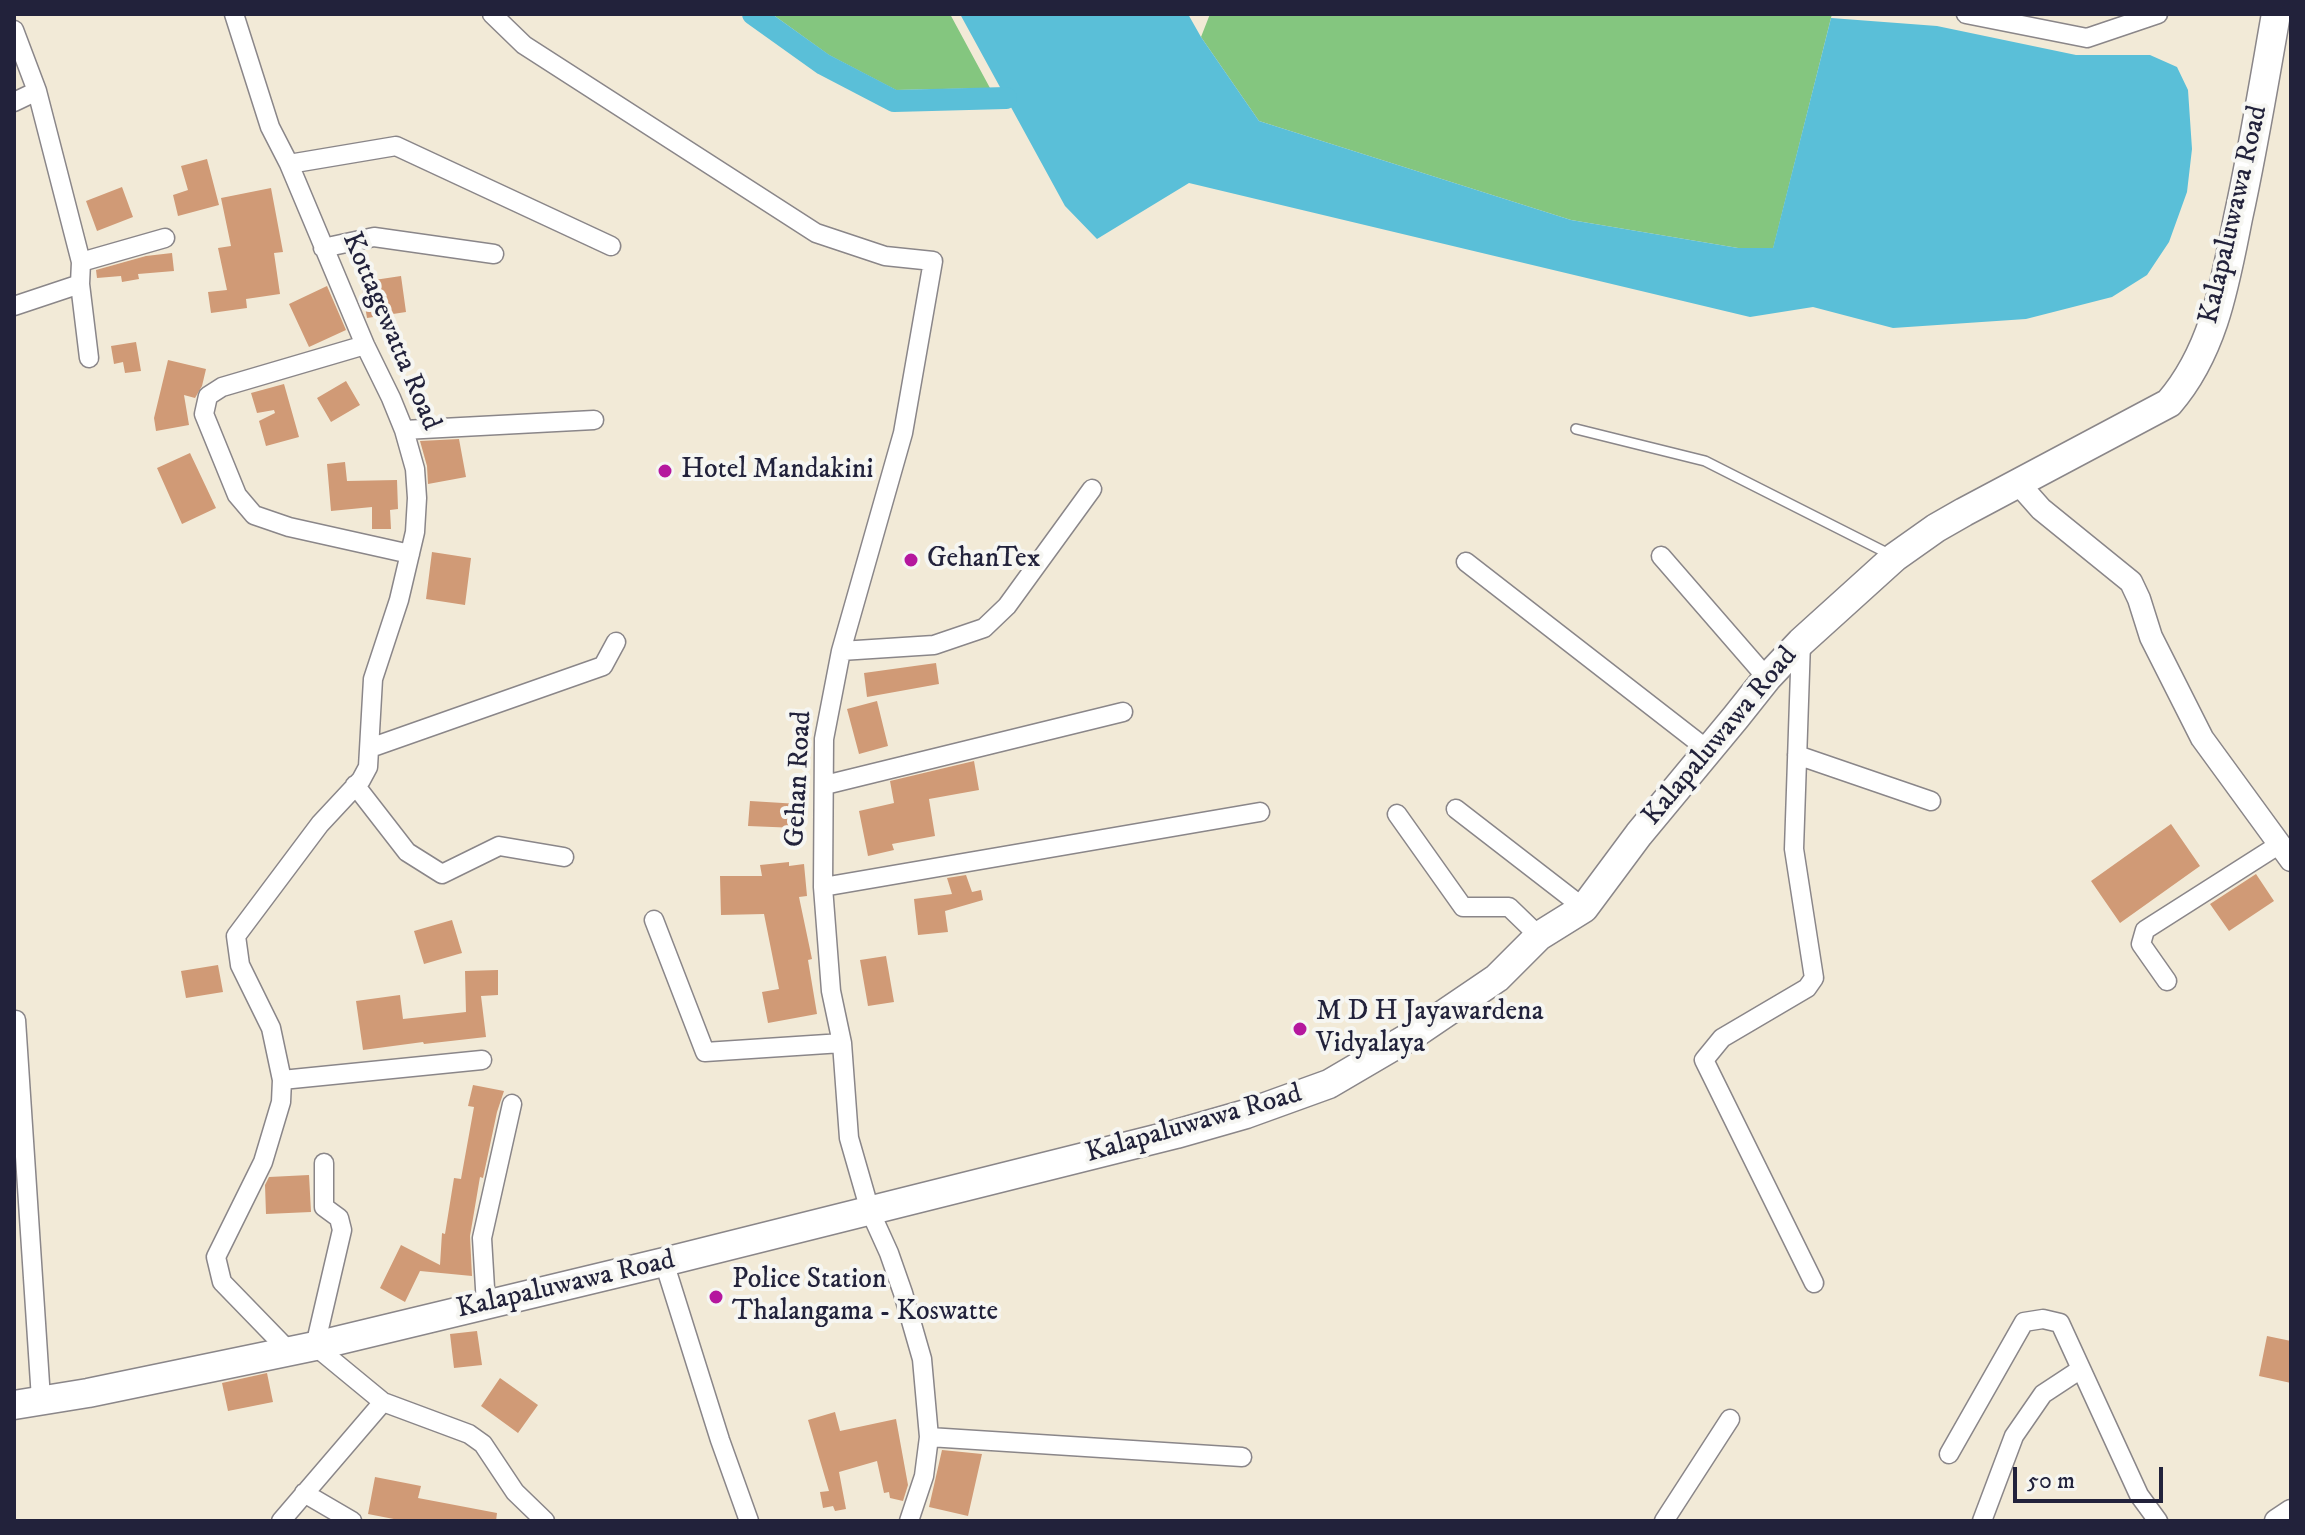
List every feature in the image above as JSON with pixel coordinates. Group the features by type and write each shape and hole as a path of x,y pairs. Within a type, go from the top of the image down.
{"main road":[{"name":"Kalapaluwawa Road","path":"28,1402 88,1393 302,1349 1176,1134 1246,1114 1329,1084 1416,1033 1497,978 1539,936 1584,908 1639,834 1767,678 1801,642 1895,557 1936,528 2169,403 2184,386 2199,360 2222,296 2252,153 2276,14"}],"street":[{"name":"Kottagewatta Road","path":"234,14 270,127 289,164 404,430 415,469 417,498 415,532 399,600 373,679 368,767 361,780 320,824 236,936 240,965 271,1028 282,1080 281,1102 263,1162 216,1257 222,1282 302,1349 383,1402 469,1434 483,1444 515,1492 538,1519"},
{"name":"Gehan Road","path":"492,14 524,45 816,233 885,256 933,261 903,433 841,651 824,739 823,887 831,991 842,1043 849,1138 870,1211 889,1253 922,1359 929,1437 924,1476 909,1521"},
{"path":"1966,14 2087,38 2158,14"},
{"path":"14,30 37,91 81,262 80,284 89,358"},
{"path":"14,102 37,91"},
{"path":"289,164 396,146 611,246"},
{"path":"323,248 374,237 494,254"},
{"path":"81,262 165,238"},
{"path":"14,306 80,284"},
{"path":"365,345 222,387 208,396 204,414 237,495 254,515 289,527 410,554"},
{"path":"404,430 594,420"},
{"path":"2018,483 2041,509 2131,582 2151,637 2202,738 2286,852 2145,930 2141,944 2167,981"},
{"path":"841,651 934,645 984,628 1007,606 1092,489"},
{"path":"1661,556 1767,678"},
{"path":"1466,562 1708,750"},
{"path":"370,748 603,666 616,642"},
{"path":"1801,642 1794,849 1814,978 1807,988 1722,1038 1704,1060 1814,1283"},
{"path":"825,785 1123,712"},
{"path":"1797,755 1931,801"},
{"path":"355,785 407,852 442,874 499,846 564,857"},
{"path":"1456,809 1584,908"},
{"path":"823,887 1260,812"},
{"path":"1397,814 1463,907 1509,907 1539,936"},
{"path":"654,920 705,1052 842,1043"},
{"path":"16,1020 28,1402"},
{"path":"282,1080 482,1060"},
{"path":"486,1305 482,1238 512,1104"},
{"path":"302,1349 342,1230 339,1218 324,1207 324,1163"},
{"path":"664,1262 749,1521"},
{"path":"1949,1454 2024,1322 2043,1319 2060,1323 2139,1495 2158,1521"},
{"path":"1982,1521 2014,1436 2043,1394 2081,1369"},
{"path":"281,1521 383,1402"},
{"path":"1664,1521 1730,1419"},
{"path":"929,1437 1242,1457"},
{"path":"304,1493 352,1521"},
{"path":"2276,1521 2291,1511"}],"lane":[{"path":"1576,429 1705,461 1895,557"}],"green space":[{"path":"772,14 950,14 990,88 896,90 829,55"},
{"path":"1210,14 1832,14 1773,249 1738,248 1571,220 1259,121 1201,37"}],"water":[{"path":"960,14 1188,14 1259,121 1571,220 1738,248 1773,248 1831,18 1937,26 2076,55 2150,55 2177,67 2188,90 2192,149 2187,192 2169,242 2147,275 2112,297 2026,319 1893,328 1813,307 1750,317 1189,183 1097,239 1065,206"}],"building":[{"path":"207,159 219,205 178,216 173,195 188,190 181,166"},
{"path":"122,187 133,217 97,231 86,201"},
{"path":"271,188 283,252 274,253 280,294 246,299 247,308 211,313 208,292 227,290 218,248 231,246 221,198"},
{"path":"172,253 174,271 138,274 139,279 122,282 121,276 97,278 96,270 146,256"},
{"path":"401,276 406,312 367,318 361,282"},
{"path":"327,286 346,330 309,347 289,304"},
{"path":"136,342 141,371 125,373 123,362 114,364 111,346"},
{"path":"168,360 206,369 195,398 184,395 189,425 156,431 154,418"},
{"path":"346,381 360,405 331,422 317,398"},
{"path":"284,384 299,437 266,446 259,421 275,413 274,410 257,413 251,393"},
{"path":"459,439 466,477 428,484 420,441"},
{"path":"190,453 216,508 182,524 157,468"},
{"path":"345,462 347,481 397,480 398,509 390,510 391,529 372,529 372,507 331,511 327,464"},
{"path":"432,552 471,558 465,605 426,599"},
{"path":"936,663 939,684 867,697 864,673"},
{"path":"877,701 888,746 859,754 847,709"},
{"path":"974,761 979,790 929,799 935,836 892,844 894,850 868,856 859,811 894,803 890,781"},
{"path":"750,801 799,804 797,828 748,826"},
{"path":"2171,824 2200,866 2120,923 2091,881"},
{"path":"789,862 789,866 804,864 807,896 799,897 812,959 808,960 817,1014 768,1023 762,992 779,989 764,914 721,915 720,876 762,876 760,865"},
{"path":"2256,874 2274,901 2229,931 2210,904"},
{"path":"966,875 972,892 981,890 983,900 945,911 948,932 918,935 914,899 952,894 947,878"},
{"path":"452,920 462,953 424,964 414,931"},
{"path":"886,956 894,1002 868,1006 860,960"},
{"path":"218,965 223,992 186,998 181,971"},
{"path":"498,970 498,995 481,996 486,1037 363,1050 356,1001 400,995 403,1019 466,1012 465,971"},
{"path":"473,1085 504,1091 483,1178 480,1177 470,1236 472,1276 420,1271 405,1302 380,1288 401,1245 440,1265 442,1233 445,1234 454,1178 461,1179 474,1107 468,1106"},
{"path":"309,1175 311,1212 266,1214 265,1185 269,1177"},
{"path":"477,1331 482,1365 454,1368 450,1334"},
{"path":"2267,1336 2291,1341 2291,1383 2259,1376"},
{"path":"267,1373 273,1402 228,1411 222,1383"},
{"path":"500,1378 538,1405 518,1433 481,1406"},
{"path":"835,1412 840,1431 896,1419 908,1485 903,1501 890,1498 889,1492 884,1493 877,1461 839,1472 846,1509 835,1511 833,1506 823,1508 820,1492 829,1491 808,1420"},
{"path":"942,1450 982,1454 968,1516 929,1507"},
{"path":"375,1477 421,1486 418,1498 497,1513 496,1521 404,1521 368,1514"}],"waterway":[{"path":"753,14 823,64 894,101 1006,98"}],"place":[{"name":"Hotel Mandakini","path":"665,471"},
{"name":"GehanTex","path":"911,560"},
{"name":"M D H Jayawardena Vidyalaya","path":"1300,1029"},
{"name":"Police Station Thalangama - Koswatte","path":"716,1297"}]}
